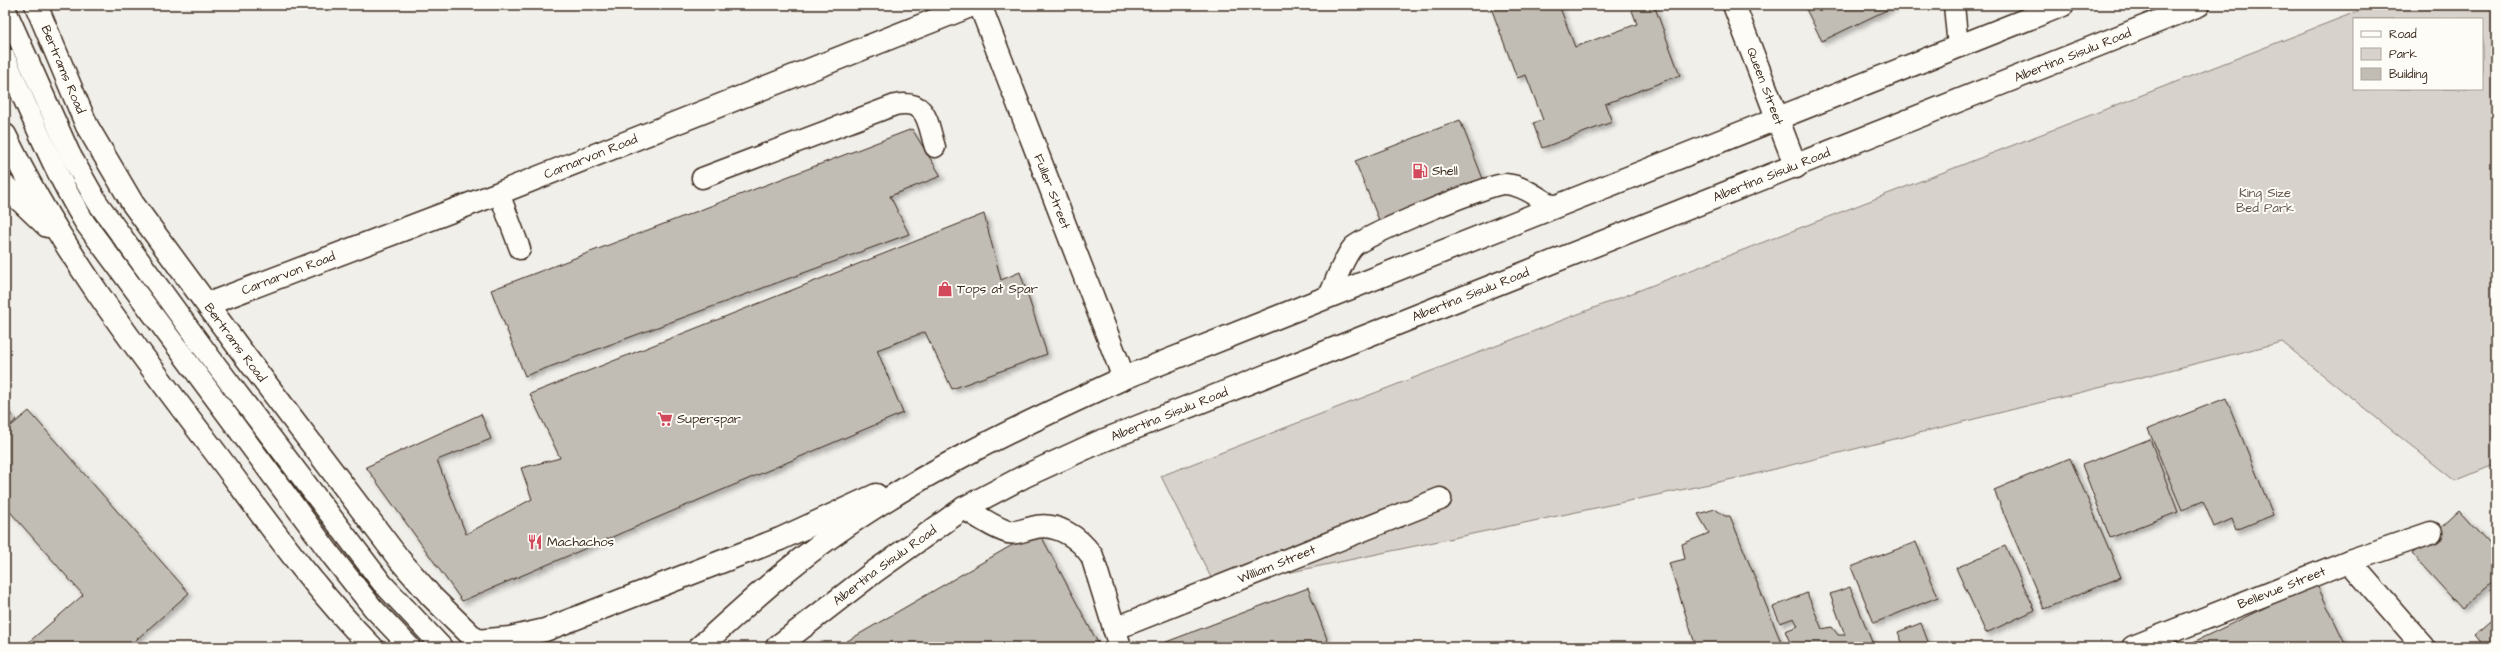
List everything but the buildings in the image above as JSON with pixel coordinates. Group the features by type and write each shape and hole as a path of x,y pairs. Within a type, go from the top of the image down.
{"main road":[{"name":"Bertrams Road","path":"36,5 88,126 107,163 132,204 208,304 244,356 399,559 480,644"},
{"name":"Carnarvon Road","path":"208,304 498,193 973,5"},
{"name":"Fuller Street","path":"980,5 1124,378"},
{"name":"Queen Street","path":"1734,5 1796,167"},
{"path":"480,644 545,630 631,598 780,539 949,462 1015,428 1124,378 2063,5"},
{"name":"Albertina Sisulu Road","path":"777,647 874,572 964,508 1025,476 1097,443 1796,167 2199,5"},
{"path":"5,135 60,237 109,310 303,569 345,620 372,647"},
{"path":"5,186 60,237"},
{"path":"700,647 743,608 832,536 949,462"},
{"name":"William Street","path":"1117,638 1440,499"},
{"path":"964,508 1005,531 1017,533 1046,526 1072,536 1084,543 1092,556 1117,638"},
{"name":"Bellevue Street","path":"2133,647 2349,560 2431,533"},
{"path":"2349,560 2424,647"}],"lane":[{"path":"1954,5 1958,47"},
{"path":"5,8 70,154 97,202 210,357 382,583 442,647"},
{"path":"5,58 38,135 64,189 85,223 331,555 373,608 410,647"},
{"path":"702,178 894,105 905,103 918,106 924,111 935,147"},
{"path":"1329,296 1351,250 1357,244 1402,222 1486,187 1503,183 1513,184 1554,207"},
{"path":"498,193 520,249"}],"green space":[{"name":"King Size Bed Park","path":"2374,5 2496,5 2496,464 2455,481 2282,342 1747,476 1216,588 1161,476"}],"place":[{"name":"Shell","path":"1420,171"},
{"name":"Tops at Spar","path":"945,289"},
{"name":"Superspar","path":"665,419"},
{"name":"Machachos","path":"535,542"}]}
